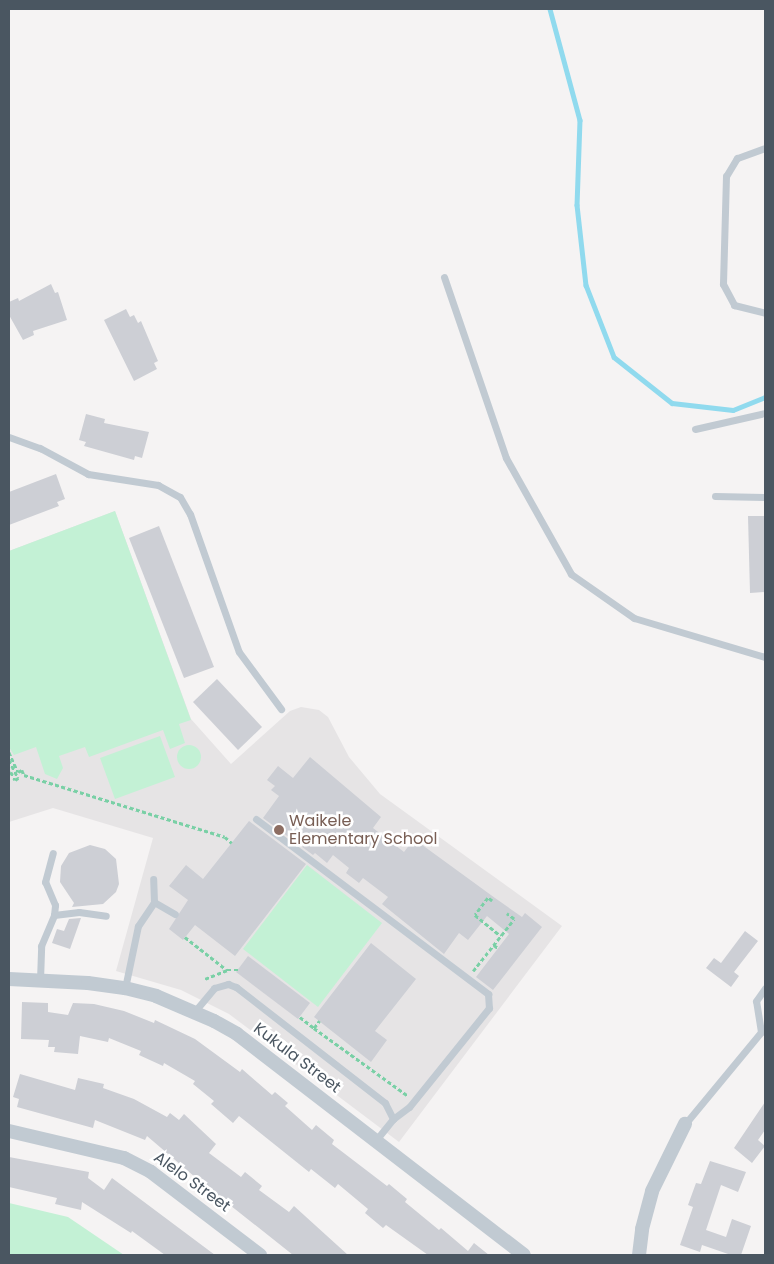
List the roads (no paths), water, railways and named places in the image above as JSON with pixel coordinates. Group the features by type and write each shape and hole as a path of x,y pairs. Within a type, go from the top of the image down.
{"street":[{"name":"Kukula Street","path":"9,979 125,988 196,1011 237,1034 524,1255"},
{"path":"639,1255 642,1229 652,1191 685,1124"},
{"name":"Alelo Street","path":"9,1131 124,1158 151,1172 260,1255"}],"lane":[{"path":"765,148 737,158 726,176 722,284 734,305 765,313"},
{"path":"444,277 506,458 571,574 634,618 765,657"},
{"path":"695,429 765,413"},
{"path":"9,437 40,448 88,474 158,485 180,497 190,514 239,652 281,709"},
{"path":"715,496 765,497"},
{"path":"256,819 488,994 488,1008 409,1107 392,1119 376,1140"},
{"path":"40,980 41,946 54,915 54,905 45,882 53,853"},
{"path":"125,988 138,926 154,902 153,878"},
{"path":"154,902 175,914"},
{"path":"54,915 79,912 106,916"},
{"path":"196,1011 214,988 228,984 236,987 385,1103 392,1119"},
{"path":"685,1124 763,1033 756,1001 765,988"}],"waterway":[{"path":"550,9 580,120 577,205 586,285 614,357 672,403 733,410 765,397"}],"place":[{"name":"Waikele Elementary School","path":"279,830"}]}
